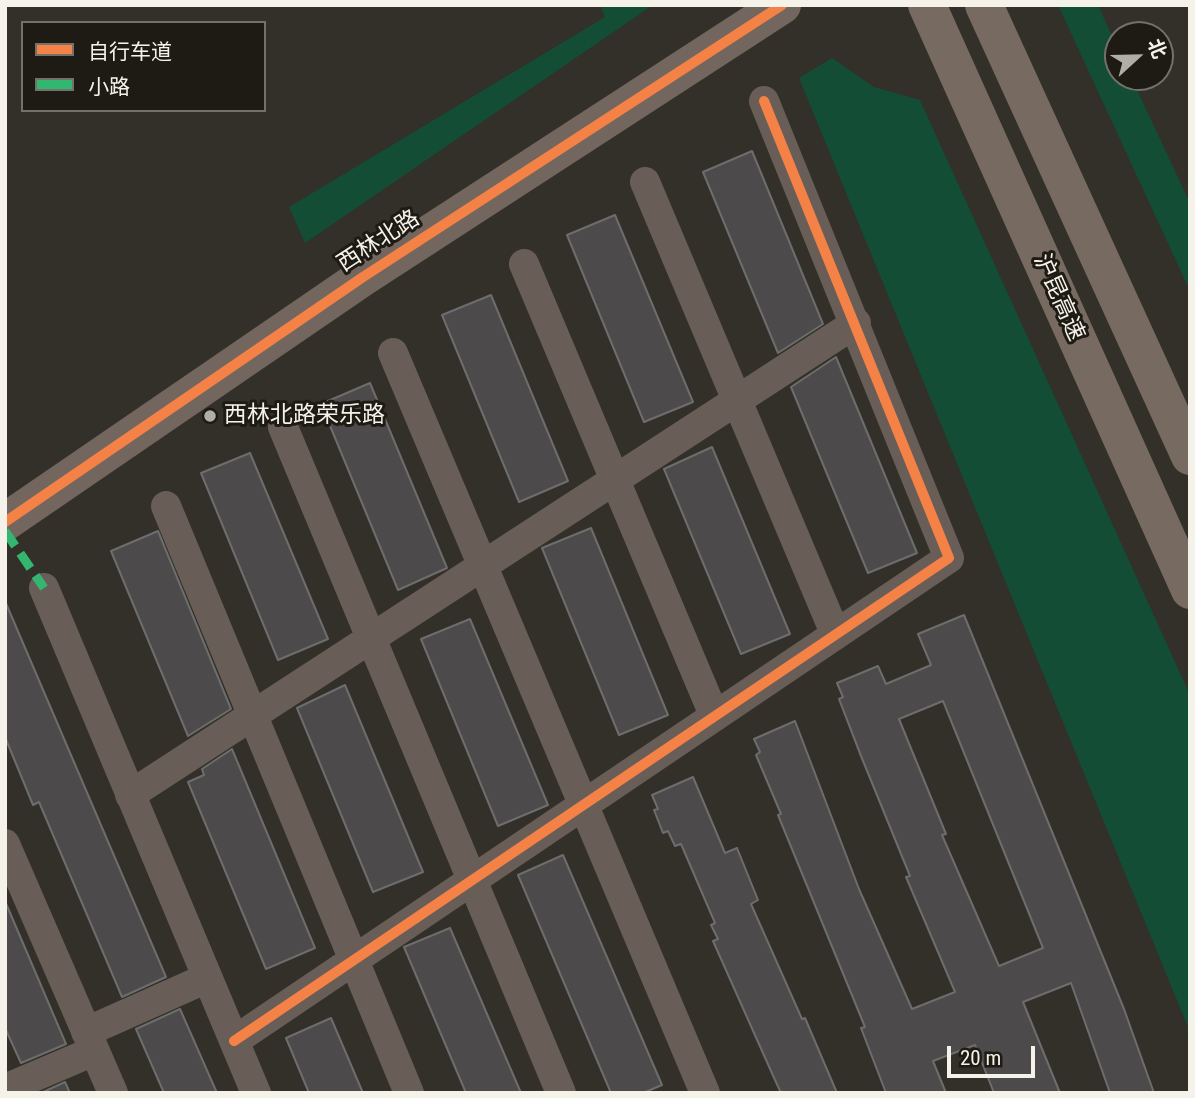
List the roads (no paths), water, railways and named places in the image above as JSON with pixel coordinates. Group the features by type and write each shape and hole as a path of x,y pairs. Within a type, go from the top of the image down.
{"highway":[{"name":"沪昆高速","path":"927,5 1190,590"},
{"path":"985,5 1190,456"}],"street":[{"name":"西林北路","path":"5,522 363,277 782,5"},
{"path":"234,1041 949,558 764,101"},
{"path":"645,182 835,633"},
{"path":"524,264 714,715"},
{"path":"130,795 856,323"},
{"path":"393,353 705,1093"},
{"path":"283,427 561,1093"},
{"path":"166,506 409,1093"},
{"path":"44,589 256,1093"},
{"path":"5,844 113,1093"},
{"path":"5,1089 207,978"}],"place":[{"name":"西林北路荣乐路","path":"210,416"}]}
